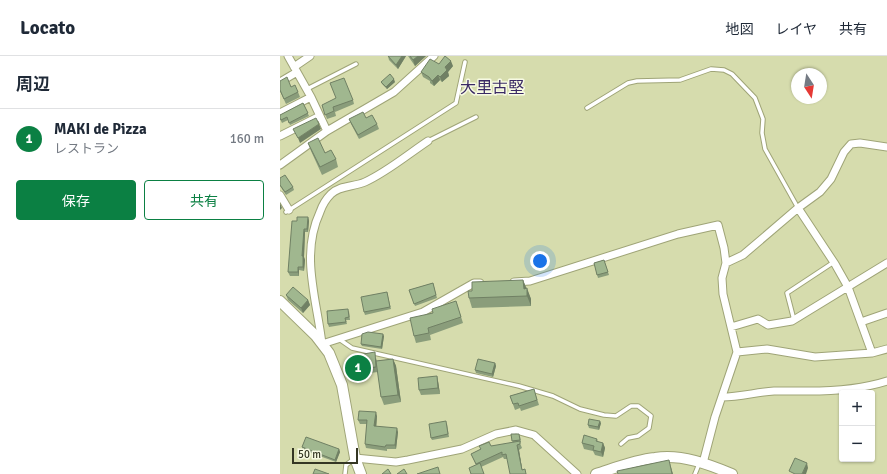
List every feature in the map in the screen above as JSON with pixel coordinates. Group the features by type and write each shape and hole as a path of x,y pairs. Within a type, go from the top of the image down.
{"street":[{"path":"288,56 307,89 327,131"},
{"path":"280,82 296,70 310,56"},
{"path":"280,165 327,131 394,92 434,56"},
{"path":"280,112 311,97"},
{"path":"280,136 320,116"},
{"path":"322,344 311,275 310,251 314,225 322,207 332,194 347,186 363,183 380,174 428,141"},
{"path":"726,263 743,255 798,208 820,192 831,178 844,152 851,144 860,143 887,147"},
{"path":"280,195 287,211"},
{"path":"798,208 834,262 848,287 872,353"},
{"path":"510,283 530,280 678,234 718,225 726,263 722,278 723,294 737,352 715,417 702,462"},
{"path":"731,327 758,319 768,325 794,320 887,263"},
{"path":"322,344 423,312 474,283 489,283"},
{"path":"280,301 316,336 329,353 342,385 355,458 361,474"},
{"path":"861,322 887,313"},
{"path":"737,352 767,349 816,358 872,353 887,349"},
{"path":"722,398 770,392 846,389 887,381"},
{"path":"355,458 396,462 408,460 462,449 496,434 516,430 534,435 577,474"},
{"path":"596,474 655,458 672,457 702,462 732,474"}],"lane":[{"path":"287,211 456,103 465,62"},
{"path":"307,89 356,64"},
{"path":"587,108 628,83 637,81 680,80 711,69 724,70 732,74 755,98 763,119 762,133 765,149 798,208"},
{"path":"428,141 476,117"},
{"path":"334,181 337,191"},
{"path":"794,320 787,293 834,262"},
{"path":"338,339 352,348 519,386 552,396 580,409 604,415 616,416 631,406 638,406 651,416 648,428 638,436 628,438 621,444"},
{"path":"345,474 346,464 355,458"},
{"path":"695,474 702,462"}],"building":[{"path":"388,56 402,56 396,65"},
{"path":"410,56 418,56 413,60"},
{"path":"445,56 451,61 445,67 447,70 440,77 438,75 432,81 421,72 430,59 439,64"},
{"path":"390,74 394,79 386,87 381,82"},
{"path":"287,77 291,87 295,85 298,92 284,99 280,90 280,81"},
{"path":"344,78 353,100 333,107 334,111 325,115 322,105 336,98 330,83"},
{"path":"303,103 308,113 289,123 287,117 281,120 280,115"},
{"path":"363,112 366,118 372,115 377,124 358,135 349,119"},
{"path":"316,118 319,124 298,138 293,129"},
{"path":"318,138 325,153 331,150 336,159 320,167 308,143"},
{"path":"285,175 293,187 285,192 280,185 280,178"},
{"path":"297,217 308,217 307,229 304,229 302,256 303,267 298,267 298,272 288,272 292,221 297,221"},
{"path":"604,260 608,272 597,275 594,263"},
{"path":"523,280 524,289 527,288 527,296 469,298 468,291 472,291 472,282"},
{"path":"433,283 436,295 414,304 409,290"},
{"path":"293,287 308,300 301,308 286,295"},
{"path":"387,292 390,307 364,312 361,297"},
{"path":"456,301 461,317 428,328 429,333 414,336 410,318 433,313 432,309"},
{"path":"348,309 349,317 345,318 346,322 328,324 327,311"},
{"path":"368,332 383,334 381,347 361,344 362,334"},
{"path":"375,352 376,367 360,369 358,355"},
{"path":"393,359 398,395 381,397 376,361"},
{"path":"478,359 495,363 492,374 475,370"},
{"path":"437,376 438,388 419,390 418,378"},
{"path":"534,389 537,400 519,406 518,403 513,404 510,396"},
{"path":"359,411 376,412 374,426 397,428 395,445 386,445 385,447 365,444 367,420 358,420"},
{"path":"589,419 600,421 598,427 588,425"},
{"path":"446,421 448,434 431,438 429,424"},
{"path":"511,434 519,434 520,440 512,441"},
{"path":"584,435 597,439 596,441 603,443 601,452 593,450 594,446 582,443"},
{"path":"306,437 339,449 335,460 302,447"},
{"path":"520,441 520,444 517,445 522,470 525,469 526,474 510,474 506,454 502,455 502,452 476,464 471,454 481,449 479,446 489,442 491,446"},
{"path":"795,458 807,463 802,474 795,474 789,471"},
{"path":"669,460 672,474 618,474 617,471"},
{"path":"480,463 484,474 471,474 469,468"},
{"path":"438,467 440,474 417,474"},
{"path":"315,469 329,474 313,474"},
{"path":"388,469 391,474 382,474"},
{"path":"404,469 407,474 397,474"}],"place":[{"name":"MAKI de Pizza","path":"358,368"}],"district":[{"name":"大里古堅","path":"492,87"}]}
